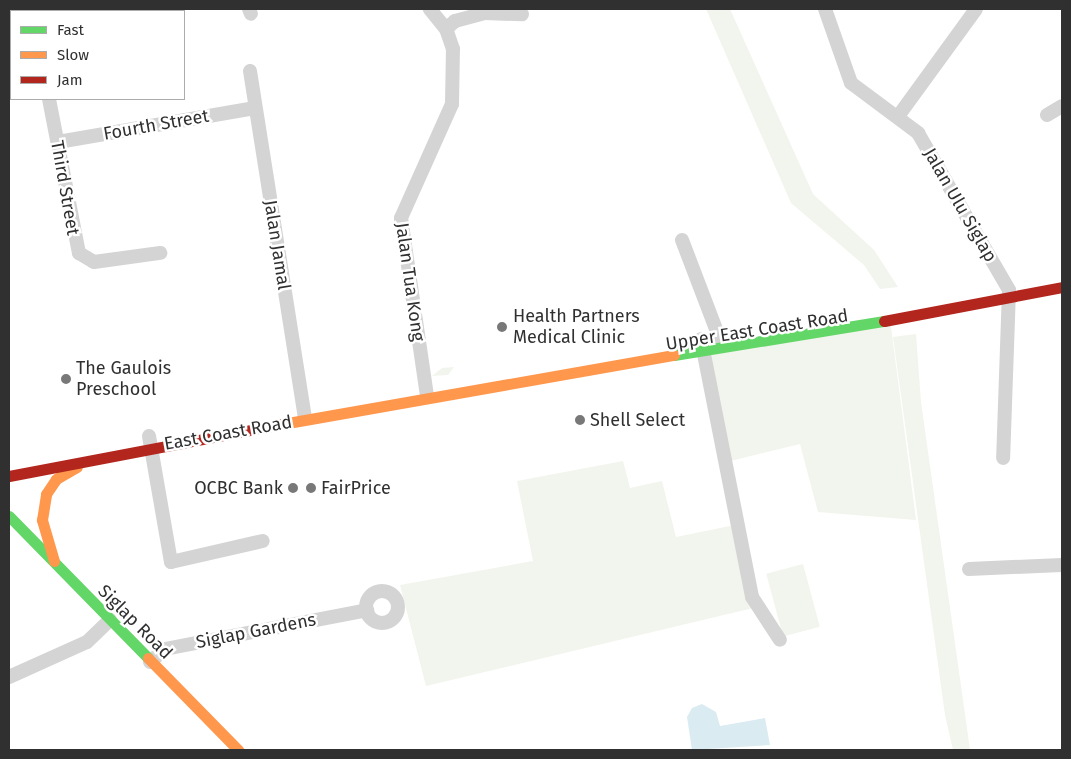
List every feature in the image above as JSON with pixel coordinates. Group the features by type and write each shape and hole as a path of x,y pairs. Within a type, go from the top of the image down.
{"main road":[{"name":"Upper East Coast Road","path":"1010,295 1062,276"},
{"name":"Upper East Coast Road","path":"305,414 426,391 700,346 721,340 1062,286"},
{"name":"East Coast Road","path":"9,464 305,414"},
{"name":"East Coast Road","path":"9,476 87,461 150,441"},
{"path":"56,565 42,520 46,494 56,479 87,461"},
{"name":"Siglap Road","path":"9,516 238,750"},
{"path":"9,528 29,537"}],"street":[{"name":"Jalan Tua Kong","path":"426,391 401,218 452,104 453,55 446,29 430,9"},
{"name":"Jalan Ulu Siglap","path":"825,9 851,83 899,115 918,133 1010,295"},
{"path":"899,115 976,9"},
{"path":"446,29 455,21 485,13 522,14"},
{"name":"Jalan Jamal","path":"250,71 305,414"},
{"name":"Third Street","path":"49,100 79,253 94,262 160,253"},
{"path":"1047,115 1062,106"},
{"name":"Fourth Street","path":"58,142 255,108"},
{"path":"682,240 721,340"},
{"path":"1003,458 1010,295"},
{"path":"700,346 728,491 752,597 780,640"},
{"name":"East Coast Road","path":"150,441 171,562 263,541"},
{"path":"969,569 1062,565"},
{"name":"Siglap Gardens","path":"150,662 166,649 367,610"},
{"path":"9,677 88,642 110,620"}],"shaded area":[{"path":"706,9 730,9 813,194 874,250 898,287 880,289 864,265 791,203"},
{"path":"890,319 916,520 818,512 800,444 722,463 700,352"},
{"path":"916,334 921,402 970,750 953,750 945,715 893,337"},
{"path":"454,367 448,375 432,376 442,368"},
{"path":"623,461 630,488 662,481 676,537 735,525 753,608 426,686 400,585 533,561 517,481"},
{"path":"803,564 820,627 783,637 766,574"},
{"path":"702,704 716,712 720,726 765,718 770,745 692,750 687,717 692,708"}],"traffic: fast":[{"path":"674,355 884,321"},
{"path":"9,516 148,658"}],"traffic: slow":[{"path":"282,424 674,355"},
{"path":"54,561 42,520 46,494 56,479 77,467"},
{"path":"148,658 238,750"}],"traffic: jam":[{"path":"884,321 1062,287"},
{"path":"9,476 282,424"}],"place":[{"name":"Health Partners Medical Clinic","path":"502,327"},
{"name":"The Gaulois Preschool","path":"66,379"},
{"name":"Shell Select","path":"580,420"},
{"name":"OCBC Bank","path":"293,488"},
{"name":"FairPrice","path":"311,488"}]}
